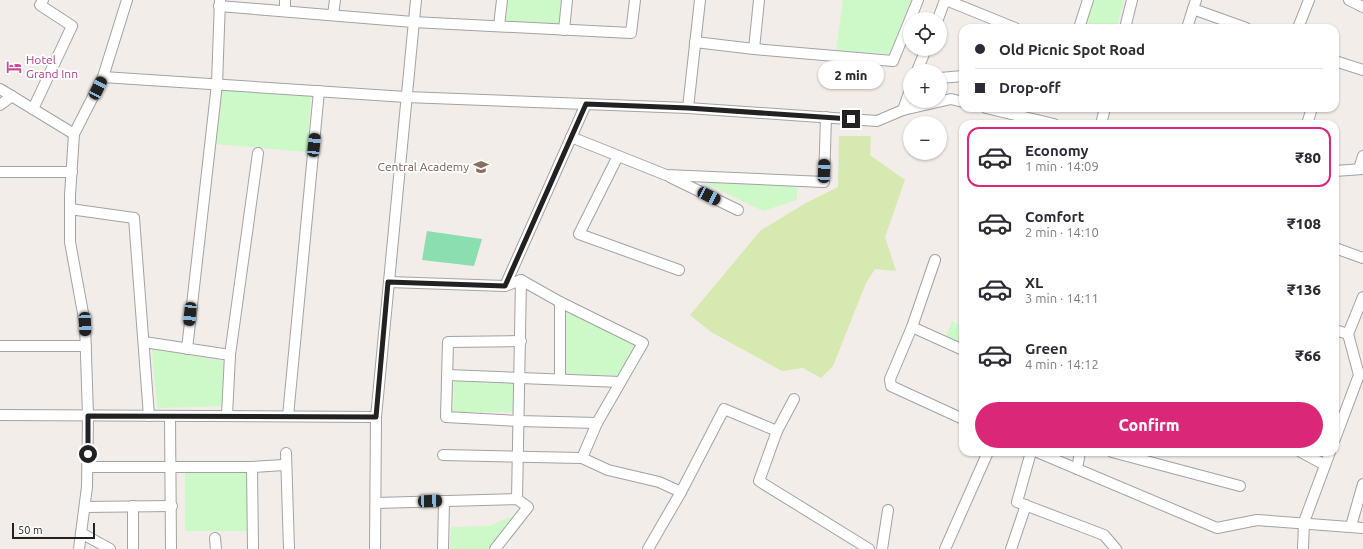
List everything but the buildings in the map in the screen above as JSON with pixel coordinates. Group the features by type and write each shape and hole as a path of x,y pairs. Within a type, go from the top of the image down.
{"street":[{"path":"33,109 72,26 40,5 43,0"},
{"path":"79,549 85,507 88,467 88,416 85,324 70,242 70,209 74,134 103,77 128,0"},
{"path":"285,0 285,11"},
{"path":"334,15 335,0"},
{"path":"375,549 376,417 416,0"},
{"path":"499,26 502,0"},
{"path":"564,30 567,0"},
{"path":"186,349 218,84 220,3 285,11 414,22 631,33 635,0"},
{"path":"688,108 700,0"},
{"path":"754,50 759,0"},
{"path":"695,42 754,50 893,61 918,0"},
{"path":"941,12 945,0 1005,24"},
{"path":"1080,24 1088,0"},
{"path":"1126,24 1132,0"},
{"path":"1300,24 1309,0"},
{"path":"1349,0 1363,7"},
{"path":"1188,24 1195,4 1238,24"},
{"path":"1339,62 1363,70"},
{"path":"947,77 959,76"},
{"path":"103,77 406,97 688,108 877,121 902,110 951,99 959,101"},
{"path":"0,89 74,134"},
{"path":"288,416 319,91"},
{"path":"0,105 12,96"},
{"path":"505,286 586,104"},
{"path":"994,112 1009,119"},
{"path":"666,175 824,182 826,118"},
{"path":"571,137 666,175 738,210"},
{"path":"227,415 230,355 258,153"},
{"path":"618,156 579,234 679,270"},
{"path":"1339,171 1361,169 1363,156"},
{"path":"0,172 72,172"},
{"path":"70,209 134,218 149,416"},
{"path":"1339,249 1363,258"},
{"path":"935,260 912,327 890,379 891,386 959,417"},
{"path":"388,282 505,286 521,280 560,302 643,343 597,423 582,458"},
{"path":"517,499 521,280"},
{"path":"1339,428 1358,375 1348,334 1363,297"},
{"path":"560,302 560,379"},
{"path":"912,327 959,348"},
{"path":"1339,331 1348,334"},
{"path":"521,341 448,342 446,417 597,423"},
{"path":"144,342 230,355"},
{"path":"0,346 86,346"},
{"path":"447,375 620,382"},
{"path":"794,399 777,431 759,482 869,549"},
{"path":"648,549 681,492 724,409 777,431"},
{"path":"0,416 227,415 376,417"},
{"path":"170,416 172,549"},
{"path":"286,453 289,549"},
{"path":"443,455 582,458 608,470 659,482 681,492"},
{"path":"945,549 986,456"},
{"path":"1031,456 1017,502 1104,535 1116,549"},
{"path":"1046,456 1217,528 1257,520 1304,522 1363,528"},
{"path":"1077,469 1079,456"},
{"path":"1127,456 1240,486"},
{"path":"1309,456 1326,465"},
{"path":"1303,549 1304,522 1329,456"},
{"path":"88,467 286,467"},
{"path":"252,468 253,549"},
{"path":"1351,526 1363,484"},
{"path":"376,502 517,499 528,507 495,549"},
{"path":"443,549 444,501"},
{"path":"1011,549 1026,505"},
{"path":"133,506 133,549"},
{"path":"85,507 172,506"},
{"path":"882,549 888,510"},
{"path":"81,534 110,549"},
{"path":"216,538 216,549"}],"green space":[{"path":"508,0 562,0 560,25 506,21"},
{"path":"843,0 911,0 906,12 903,12 903,21 890,54 836,50"},
{"path":"1091,0 1124,0 1118,24 1084,24"},
{"path":"221,90 311,95 307,152 215,144"},
{"path":"839,136 871,136 870,155 905,180 885,237 896,271 875,269 866,283 833,366 821,378 803,368 782,371 711,332 690,315 761,230 806,203 838,187"},
{"path":"698,180 797,185 797,200 763,211"},
{"path":"427,231 482,239 474,266 422,260"},
{"path":"563,310 638,344 619,378 563,374"},
{"path":"952,321 959,325 959,344 945,338"},
{"path":"152,349 230,362 225,406 157,408"},
{"path":"454,380 514,381 515,412 453,412"},
{"path":"185,472 248,472 248,531 185,531"},
{"path":"513,516 488,549 450,549 451,527 489,526"}],"place":[{"name":"Hotel Grand Inn","path":"14,67"},
{"name":"Central Academy","path":"481,167"}],"route":[{"path":"88,454 88,416 227,415 376,417 388,282 505,286 586,104 688,108 851,119"}]}
